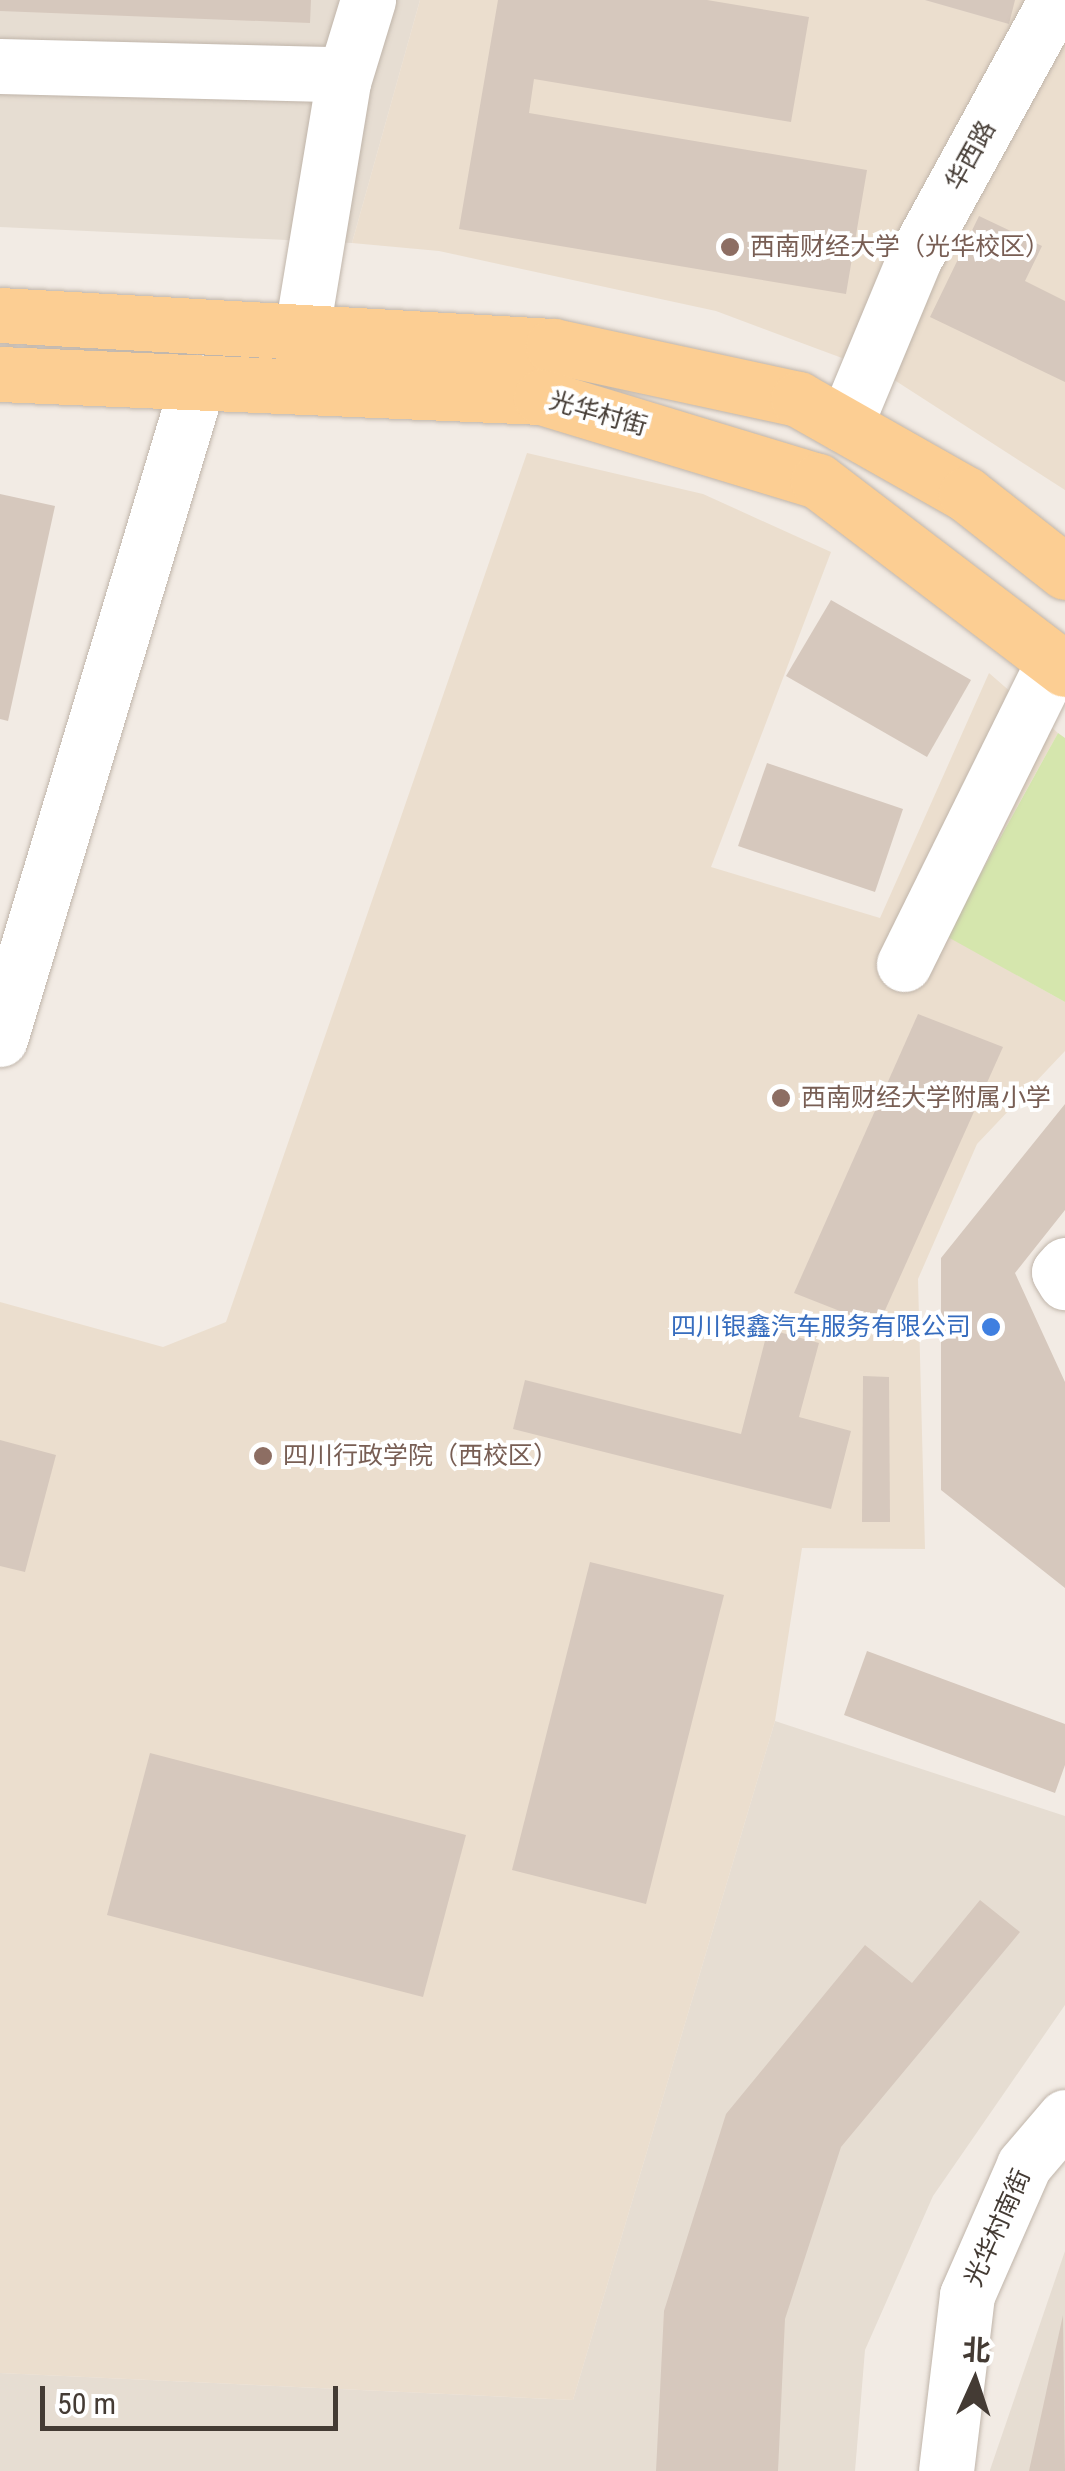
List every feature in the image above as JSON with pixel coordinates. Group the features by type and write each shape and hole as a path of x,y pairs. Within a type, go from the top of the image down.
{"main road":[{"path":"0,315 553,346 798,398 966,494 1065,572"},
{"name":"光华村街","path":"0,374 541,397 818,480 1060,665"}],"street":[{"path":"302,330 344,82 368,0"},
{"name":"华西路","path":"845,425 914,259 1056,0"},
{"path":"0,66 328,74 344,82"},
{"path":"0,1040 198,382"},
{"path":"904,964 1060,665"},
{"path":"1065,1264 1059,1272 1065,1282"},
{"name":"光华村南街","path":"946,2471 967,2295 1024,2165 1065,2117"}],"shaded area":[{"path":"0,0 420,0 352,243 0,227"},
{"name":"西南财经大学（光华校区）","path":"420,0 1065,0 1065,490 885,374 716,311 439,251 352,243"},
{"name":"四川行政学院（西校区）","path":"527,453 703,494 831,552 711,867 880,918 989,673 1058,733 946,935 1065,1002 1065,1051 977,1144 918,1279 925,1549 802,1548 775,1721 573,2400 0,2373 0,1302 163,1347 226,1322"},
{"path":"775,1721 1065,1816 1065,2005 933,2196 865,2350 855,2471 0,2471 0,2373 573,2400"},
{"path":"1065,2251 1065,2471 990,2471 990,2470"}],"green space":[{"path":"1058,733 1065,738 1065,1002 946,936"}],"building":[{"path":"0,0 311,0 310,23 0,11"},
{"path":"498,0 707,0 809,17 791,122 534,79 529,113 867,170 846,294 459,229"},
{"path":"925,0 1015,0 1009,24"},
{"path":"979,216 1042,246 1025,281 1065,301 1065,382 930,317"},
{"path":"0,494 55,506 8,721 0,719"},
{"path":"831,600 971,680 927,757 786,676"},
{"path":"767,763 903,809 875,892 738,846"},
{"path":"918,1014 1003,1047 878,1326 794,1293"},
{"name":"四川银鑫汽车服务有限公司","path":"1065,1104 1065,1210 1015,1273 1065,1382 1065,1588 941,1490 941,1258"},
{"path":"768,1329 819,1343 799,1417 851,1431 831,1509 513,1429 525,1380 741,1434"},
{"path":"863,1376 889,1377 890,1522 862,1522"},
{"path":"0,1440 56,1455 25,1572 0,1566"},
{"path":"590,1562 724,1595 646,1904 512,1870"},
{"path":"867,1651 1065,1724 1065,1765 1055,1793 844,1715"},
{"path":"150,1753 466,1835 423,1997 107,1915"},
{"path":"980,1900 1020,1932 841,2147 785,2319 778,2471 656,2471 664,2311 726,2114 865,1945 912,1983"},
{"path":"1063,2315 1065,2471 1029,2471"}],"place":[{"name":"西南财经大学（光华校区）","path":"730,247"},
{"name":"西南财经大学附属小学","path":"781,1098"},
{"name":"四川银鑫汽车服务有限公司","path":"991,1327"},
{"name":"四川行政学院（西校区）","path":"263,1456"}]}
